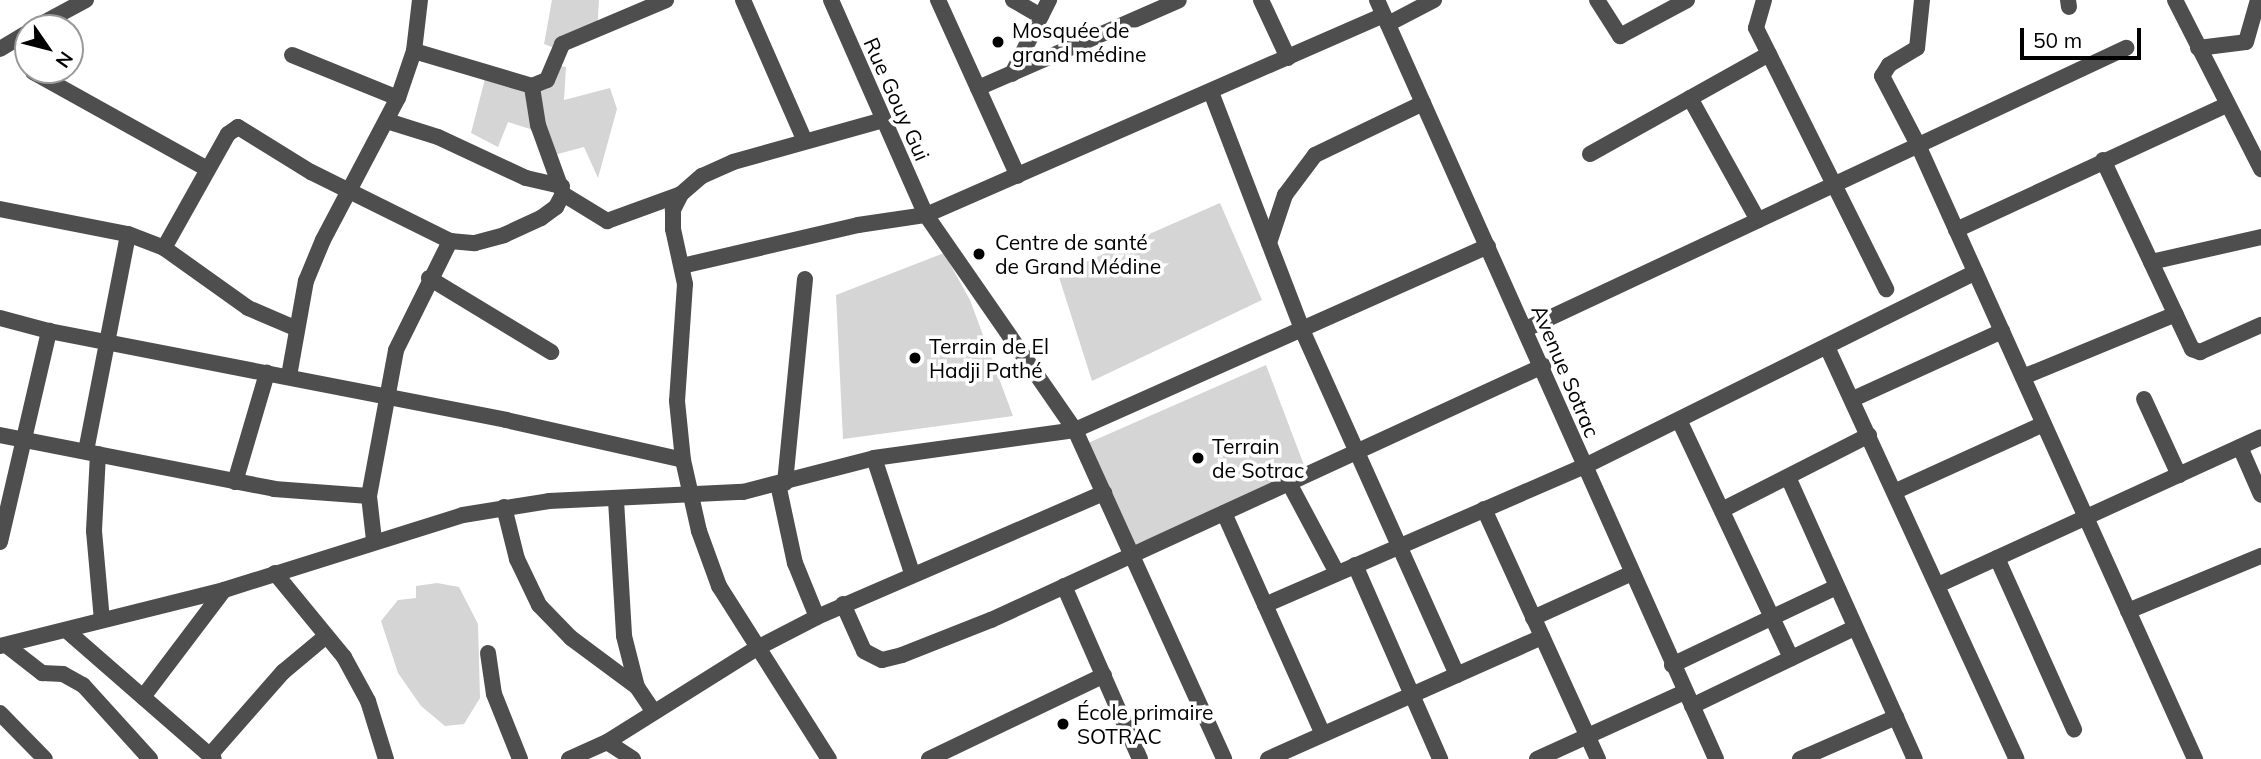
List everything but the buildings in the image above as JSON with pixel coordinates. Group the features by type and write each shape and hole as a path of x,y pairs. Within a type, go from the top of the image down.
{"street":[{"path":"60,14 86,0"},
{"path":"289,376 295,328 314,261 349,188 398,98 414,51 420,0"},
{"path":"623,0 630,16"},
{"path":"414,51 531,86 547,80 562,44 666,0"},
{"path":"743,0 804,139"},
{"name":"Rue Gouy Gui","path":"831,0 926,215 1075,430 1224,759"},
{"path":"938,0 1018,176"},
{"path":"1013,0 1041,16"},
{"path":"1012,74 1049,0"},
{"path":"978,88 1179,0"},
{"path":"1261,0 1288,58"},
{"path":"682,266 858,225 926,215 1288,58 1383,13 1434,0"},
{"path":"1597,0 1620,36 1687,0"},
{"path":"1764,0 1756,28 1886,289"},
{"path":"1922,0 1917,48 1889,65 1882,76 1918,145 2196,759"},
{"path":"2175,0 2261,169"},
{"path":"2198,48 2246,42 2258,0"},
{"name":"Avenue Sotrac","path":"1383,13 1543,366 1630,574 1716,759"},
{"path":"1526,329 2126,48"},
{"path":"1590,154 1769,54"},
{"path":"292,55 398,98"},
{"path":"55,84 207,169"},
{"path":"164,247 228,134 241,127 312,172 349,188 450,242 475,243 505,235 541,218 556,207 562,190 538,125 531,86"},
{"path":"1211,92 1303,332 1457,675"},
{"path":"1690,98 1758,220"},
{"path":"1269,243 1285,195 1315,155 1423,103"},
{"path":"1956,230 2227,105"},
{"path":"387,121 438,137 526,178 562,190 607,221 681,194 702,176 733,162 804,139 883,120"},
{"path":"2103,160 2196,352 2261,325"},
{"path":"681,194 673,210 673,229 682,266 686,312 677,401 683,460 691,497 719,586 829,759"},
{"path":"0,209 128,234 164,247 248,308 295,328"},
{"path":"103,620 94,531 92,452 128,234"},
{"path":"2151,262 2261,237"},
{"path":"374,540 369,496 383,398 403,328 450,242"},
{"path":"3,646 223,590 374,540 503,507 691,497 781,484 874,458 1075,430 1303,332 1488,246"},
{"path":"1265,605 1680,422 1975,272"},
{"path":"429,278 551,352"},
{"path":"805,279 781,484 796,564 817,617"},
{"path":"2023,377 2176,314"},
{"path":"0,318 109,344 289,376 683,460"},
{"path":"0,542 49,331"},
{"path":"1853,399 2002,331"},
{"path":"1828,349 1896,491 2017,759"},
{"path":"842,604 864,651 882,660 991,620 1543,366"},
{"path":"235,481 267,373"},
{"path":"2144,399 2179,475"},
{"path":"1680,422 1791,658"},
{"path":"1896,491 2044,424"},
{"path":"0,435 235,481 369,496"},
{"path":"1722,510 1869,435"},
{"path":"1938,585 2261,437"},
{"path":"2240,447 2261,495"},
{"path":"874,458 912,573"},
{"path":"1788,477 1915,759"},
{"path":"1289,483 1337,573"},
{"path":"569,759 607,742 758,648 842,604 1104,493"},
{"path":"616,500 624,636 637,687 653,711"},
{"path":"503,507 517,559 539,605 571,638 637,687"},
{"path":"1484,509 1598,759"},
{"path":"1224,513 1323,734"},
{"path":"2128,611 2261,556"},
{"path":"1997,558 2074,729"},
{"path":"1355,565 1440,759"},
{"path":"275,573 344,657 368,701 386,759"},
{"path":"1533,618 1630,574"},
{"path":"1064,586 1140,759"},
{"path":"1672,665 1836,587"},
{"path":"143,697 223,590"},
{"path":"1537,759 1588,736 1791,658 1854,628"},
{"path":"66,630 212,757 283,672 326,636"},
{"path":"1268,759 1542,637"},
{"path":"3,646 42,673 63,674 83,685 150,759"},
{"path":"488,653 494,694 520,759"},
{"path":"929,759 1104,675"},
{"path":"0,713 45,759"},
{"path":"1800,759 1896,717"},
{"path":"607,742 633,759"}],"shaded area":[{"path":"552,0 599,0 597,33 557,49 544,44"},
{"path":"555,65 566,67 564,100 610,88 617,109 598,178 584,147 554,155 530,129 508,122 498,147 471,133 485,79 545,80"},
{"path":"1220,203 1262,300 1092,381 1058,274"},
{"name":"Terrain de El Hadji Pathé","path":"944,253 970,300 1013,416 843,439 836,295"},
{"name":"Terrain de Sotrac","path":"1266,365 1307,473 1134,545 1088,443"},
{"path":"437,583 459,587 478,624 480,698 464,724 445,726 421,706 398,673 381,621 398,600 416,598 416,586"}],"place":[{"name":"Mosquée de grand médine","path":"998,42"},
{"name":"Centre de santé de Grand Médine","path":"979,254"},
{"name":"Terrain de El Hadji Pathé","path":"915,358"},
{"name":"Terrain de Sotrac","path":"1198,458"},
{"name":"École primaire SOTRAC","path":"1063,724"}]}
